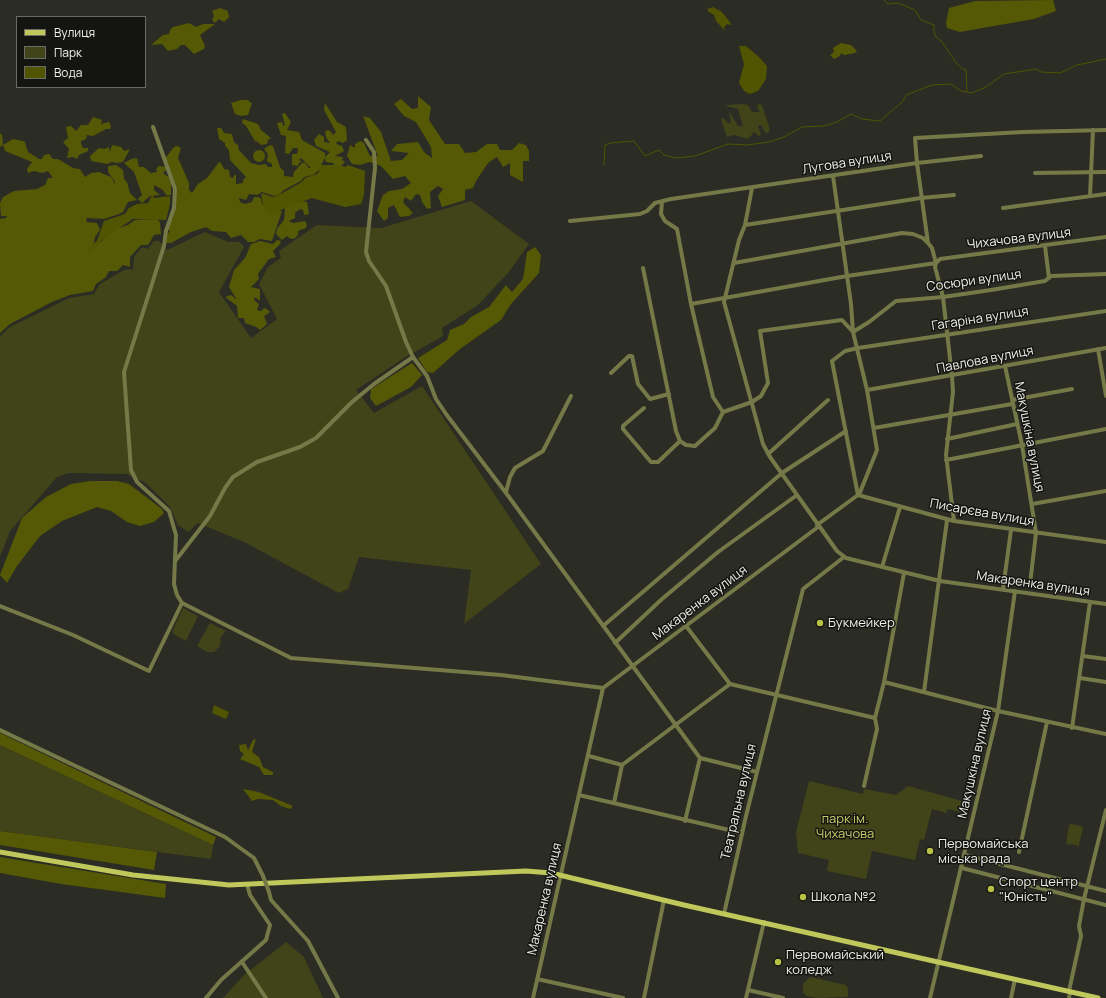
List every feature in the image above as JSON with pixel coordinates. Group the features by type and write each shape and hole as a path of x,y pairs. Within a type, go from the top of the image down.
{"main road":[{"path":"0,852 133,875 222,884 526,871 551,873 724,914 1098,998"}],"street":[{"path":"153,127 175,189 174,208 166,232 164,246 124,372 131,470 137,482 169,511 176,536 174,584 177,595 182,603 291,658 501,676 603,688"},
{"path":"1090,196 1093,130"},
{"path":"928,243 921,198 915,138 1023,132 1106,130"},
{"path":"366,140 374,152 375,168 366,252 369,261 386,286 413,357 427,376 436,399 506,492 700,758 757,772"},
{"name":"Лугова вулиця","path":"570,221 640,214 647,211 655,203 662,201 885,167 981,156"},
{"path":"1035,173 1106,172"},
{"path":"818,526 858,495 877,450 867,390 853,332 833,176"},
{"path":"752,188 745,225 739,240 724,302 768,454 818,526 844,558"},
{"path":"1004,208 1106,194"},
{"path":"745,225 838,212 921,198 954,195"},
{"path":"662,201 661,214 665,221 677,228 691,304 713,397 723,412"},
{"path":"734,263 902,234 913,234 923,238 928,243 932,248 936,263 935,267 943,297 952,376 953,392 946,460 954,521"},
{"name":"Чихачова вулиця","path":"691,304 847,276 936,263 940,259 1106,238"},
{"path":"1045,246 1048,278"},
{"path":"643,268 676,431 680,441 686,445 695,446 715,428 723,412 752,402 761,396 768,383 760,332 842,320 853,332"},
{"name":"Сосюри вулиця","path":"853,332 870,322 896,301 943,297 1045,281 1051,276 1106,274"},
{"name":"Гагаріна вулиця","path":"846,431 832,361 845,351 948,334 1106,311"},
{"name":"Павлова вулиця","path":"867,390 1106,348"},
{"path":"1098,349 1105,379 1106,396"},
{"path":"610,373 629,356 632,356 638,384 650,398 669,394"},
{"path":"175,560 210,516 225,488 233,477 257,462 300,447 316,438 352,402 374,384 413,357"},
{"name":"Макушкіна вулиця","path":"1005,366 1022,445 1036,533 1030,584"},
{"path":"874,428 1072,389"},
{"path":"506,492 510,477 515,468 543,451 571,396"},
{"path":"768,454 828,400"},
{"path":"644,408 623,426 623,429 650,462 658,462 680,441"},
{"path":"947,439 1017,424"},
{"path":"946,460 1106,429"},
{"path":"603,626 782,473 846,431 858,495"},
{"path":"1032,504 1106,491"},
{"path":"615,643 662,599 718,552 797,495"},
{"name":"Писарєва вулиця","path":"858,495 947,520 1106,542"},
{"path":"882,567 900,507"},
{"path":"924,692 947,520"},
{"name":"Макаренка вулиця","path":"533,998 589,756 603,688 818,526"},
{"path":"1003,590 1011,530"},
{"name":"Макаренка вулиця","path":"844,558 940,581 1106,604"},
{"name":"Театральна вулиця","path":"724,914 742,833 803,589 844,558"},
{"path":"864,786 877,730 875,718 884,682 904,573"},
{"name":"Макушкіна вулиця","path":"930,998 998,711 1015,591"},
{"path":"1072,728 1090,602"},
{"path":"0,606 73,635 149,671 182,603"},
{"path":"686,626 730,684 875,718"},
{"path":"1083,656 1106,659"},
{"path":"1080,678 1106,682"},
{"path":"884,682 998,711 1072,728 1106,734"},
{"path":"614,803 622,765 730,684"},
{"path":"1018,852 1047,722"},
{"path":"0,730 225,837 254,858 263,876 271,900 308,941 338,998"},
{"path":"589,756 622,765"},
{"path":"685,821 700,758"},
{"path":"579,795 685,821 742,833"},
{"path":"1069,998 1081,936 1079,926 1084,899 1106,810"},
{"path":"965,855 1106,891"},
{"path":"962,868 1106,905"},
{"path":"206,998 222,980 266,940 270,925 250,894 247,884"},
{"path":"644,998 664,900"},
{"path":"746,998 764,922"},
{"path":"242,962 266,998"},
{"path":"537,979 623,998"},
{"path":"1011,998 1015,979"},
{"path":"748,990 784,998"}],"green space":[{"path":"743,104 748,105 752,112 760,112 757,107 758,104 762,105 770,130 766,134 761,125 758,126 761,134 759,136 754,132 748,139 734,135 727,137 721,119 723,118 729,124 731,122 729,111 738,126 743,126 738,109 726,106"},
{"path":"471,201 529,244 508,273 478,305 442,328 443,336 404,358 356,390 374,413 422,386 541,564 464,624 471,570 359,557 348,589 339,593 244,542 198,523 188,532 178,525 170,507 146,483 127,474 69,473 57,477 10,531 0,557 0,336 10,327 69,298 94,294 100,284 124,270 133,269 134,257 142,247 148,249 154,241 159,241 167,250 205,232 228,242 240,242 244,247 219,292 251,338 277,319 259,284 268,267 281,258 279,251 317,225 381,228"},
{"path":"183,608 198,616 186,641 173,634 173,630"},
{"path":"210,623 226,631 221,637 220,646 214,652 207,652 197,646"},
{"path":"0,745 213,845 211,859 0,831"},
{"name":"парк ім. Чихачова","path":"809,781 863,794 864,789 896,795 908,786 966,802 964,813 948,809 946,813 932,809 924,840 920,839 915,860 872,851 866,879 827,871 829,860 798,853 796,832"},
{"path":"1072,824 1083,828 1078,848 1077,845 1066,844 1069,825"},
{"path":"286,942 304,957 323,998 223,998 243,976"},
{"path":"810,977 846,985 848,989 848,997 817,998 806,996 803,992 803,984"}],"shaded area":[{"path":"1053,0 1056,11 1034,19 960,32 947,28 946,23 949,8 975,1"},
{"path":"220,8 228,11 229,17 224,22 219,19 215,23 212,20 214,16 212,11"},
{"path":"189,23 196,27 203,24 215,24 200,35 205,46 204,49 194,54 185,45 181,45 177,49 168,51 162,44 151,45 163,35 169,34 173,27"},
{"path":"841,43 851,45 857,51 855,53 844,55 841,53 840,56 834,59 830,55 834,52 833,48"},
{"path":"418,96 431,107 429,120 445,144 459,144 465,153 476,152 487,144 497,144 500,150 512,150 519,143 526,145 529,151 529,161 523,161 523,182 510,175 510,163 503,167 497,157 488,163 473,188 465,190 465,200 442,207 438,196 443,189 438,186 430,192 431,208 427,209 422,202 420,195 416,194 411,201 405,197 403,202 413,213 409,216 400,217 394,205 388,208 388,218 384,221 377,211 383,195 389,191 402,189 411,183 405,176 393,179 381,166 370,162 360,165 352,164 347,156 350,145 355,148 355,144 360,141 364,143 370,156 378,156 363,116 370,118 381,132 391,161 402,160 409,153 391,151 397,144 418,142 424,152 432,158 431,147 416,122 404,116 394,104 401,99 412,109 418,108"},
{"path":"247,100 252,103 248,115 241,116 235,114 231,103"},
{"path":"325,103 337,122 346,127 347,140 343,143 338,141 336,144 342,146 344,151 335,156 343,157 342,160 345,162 341,166 335,166 333,163 326,162 325,158 318,171 313,175 304,177 301,181 284,190 279,195 274,196 262,192 257,195 249,194 246,200 239,198 240,202 245,204 252,202 254,197 259,197 265,207 282,211 272,241 260,239 254,242 248,242 241,235 231,238 226,232 212,231 206,227 191,232 171,243 166,243 165,237 170,231 168,229 174,203 174,185 167,166 163,161 174,147 177,146 181,148 178,158 189,183 189,190 192,193 198,184 207,178 219,162 224,169 229,170 230,177 233,178 234,175 236,175 236,184 243,183 243,180 246,177 230,160 229,150 225,146 225,143 219,139 217,128 221,128 224,133 232,134 234,142 238,145 239,150 251,163 259,165 266,164 268,167 272,167 272,164 267,161 268,154 264,149 270,145 273,146 280,167 284,171 284,176 293,177 294,172 302,163 305,163 309,168 311,168 301,158 299,160 302,162 299,163 298,166 292,165 292,154 297,154 298,148 293,148 289,154 285,153 286,136 281,135 277,123 282,122 283,126 285,125 282,114 285,113 291,122 287,130 299,132 302,140 325,153 325,157 330,152 316,146 314,140 319,134 324,137 324,142 330,143 325,132 327,130 330,131 333,135 336,132 324,110"},
{"path":"93,117 102,120 101,124 109,122 111,126 110,129 106,129 93,136 87,135 86,139 81,141 81,144 83,148 88,148 88,151 79,155 77,159 73,157 67,158 69,149 63,142 68,138 66,127 71,126 76,131 81,125 88,125"},
{"path":"243,119 258,124 261,130 271,138 268,140 267,144 261,145 255,141 246,126 242,123"},
{"path":"0,133 2,135 3,145 0,147"},
{"path":"13,139 23,141 25,142 28,152 39,159 42,159 44,155 49,154 53,159 58,159 73,168 80,169 85,177 91,173 99,172 111,177 115,184 115,182 108,172 108,166 116,165 123,170 124,179 127,182 130,193 137,200 128,202 123,212 119,214 104,219 86,218 87,222 97,223 100,230 95,237 93,246 102,241 109,231 128,225 135,220 157,219 160,222 161,234 154,235 148,245 141,245 130,257 130,267 123,265 117,271 109,271 106,277 96,284 93,291 70,295 52,302 10,324 0,333 0,219 6,218 7,216 1,216 0,203 3,197 14,191 37,189 45,185 48,178 53,178 48,171 42,173 34,171 28,173 27,169 32,162 5,151 3,145"},
{"path":"112,145 121,147 124,151 130,149 123,162 112,162 107,164 91,161 90,156 99,148 104,149 109,147 110,152"},
{"path":"259,150 263,152 265,156 263,160 259,162 255,160 253,156 255,152"},
{"path":"137,158 139,167 144,167 151,173 157,172 156,169 159,166 166,167 167,169 163,173 171,179 171,195 166,195 163,190 154,185 154,190 160,195 150,196 142,203 138,199 142,195 134,172 124,163 131,159"},
{"path":"298,201 307,202 309,214 304,215 303,210 300,209 295,213 295,218 289,221 293,223 305,221 307,224 306,228 298,231 298,235 294,239 287,236 282,240 276,234 277,229 284,220 285,208"},
{"path":"277,240 281,241 273,251 276,257 269,259 258,274 259,279 251,287 260,289 260,301 255,297 254,300 259,304 257,310 261,311 264,308 270,312 264,316 267,324 260,330 245,323 244,318 238,318 237,306 225,297 231,295 237,300 229,287 234,270 245,258 251,244 260,241 273,244"},
{"path":"535,247 541,255 539,273 511,304 501,320 460,349 433,373 427,372 418,358 447,340 450,330 464,324 471,317 489,307 506,285 512,292 523,279 527,252"},
{"path":"412,363 422,375 411,387 376,406 370,398 371,389"},
{"path":"90,481 117,481 129,484 162,509 164,513 154,522 140,526 127,522 111,511 97,507 62,521 40,536 17,566 7,583 0,575 22,518 46,497 71,484"},
{"path":"0,733 216,837 213,845 0,745"},
{"path":"256,739 252,752 259,757 263,767 273,772 273,775 264,775 259,767 240,759 244,754 240,751 239,745 246,744 248,750 253,740"},
{"path":"243,789 259,792 293,806 290,809 281,806 273,800 258,799 252,801"},
{"path":"0,831 157,852 154,870 0,845"},
{"path":"0,857 166,884 165,898 61,884 0,873"}],"water":[{"path":"713,7 722,12 732,25 727,24 724,27 725,31 716,21 714,15 707,9"},
{"path":"739,46 746,46 767,66 766,79 758,91 750,94 744,91 739,83 744,64"},
{"path":"340,165 345,167 348,165 365,171 364,195 361,204 345,207 312,198 278,211 270,216 263,205 261,193 273,197 279,195 302,182 305,178 317,174 319,172 318,166"},
{"path":"152,195 155,198 170,196 170,204 166,220 133,219 104,238 86,257 90,246 97,241 104,221 125,214 129,208 137,204 148,203"},
{"path":"214,705 229,712 226,719 212,713"}],"waterway":[{"path":"884,0 888,4 898,3 915,10 921,20 934,25 936,37 942,42 957,64 966,70 967,91"},
{"path":"604,165 605,145 610,143 634,141 645,156 659,150 664,155 676,158 695,156 728,144 747,145 769,142 784,137 802,127 824,126 837,122 851,114 862,119 880,121 903,101 906,95 932,85 951,84 961,91 972,93 986,87 1004,74 1036,69 1041,72 1060,73 1077,65 1106,59"}],"place":[{"name":"Букмейкер","path":"820,623"},
{"name":"Первомайська міська рада","path":"930,851"},
{"name":"Спорт центр \"Юність\"","path":"991,889"},
{"name":"Школа №2","path":"803,897"},
{"name":"Первомайський коледж","path":"778,962"}]}
